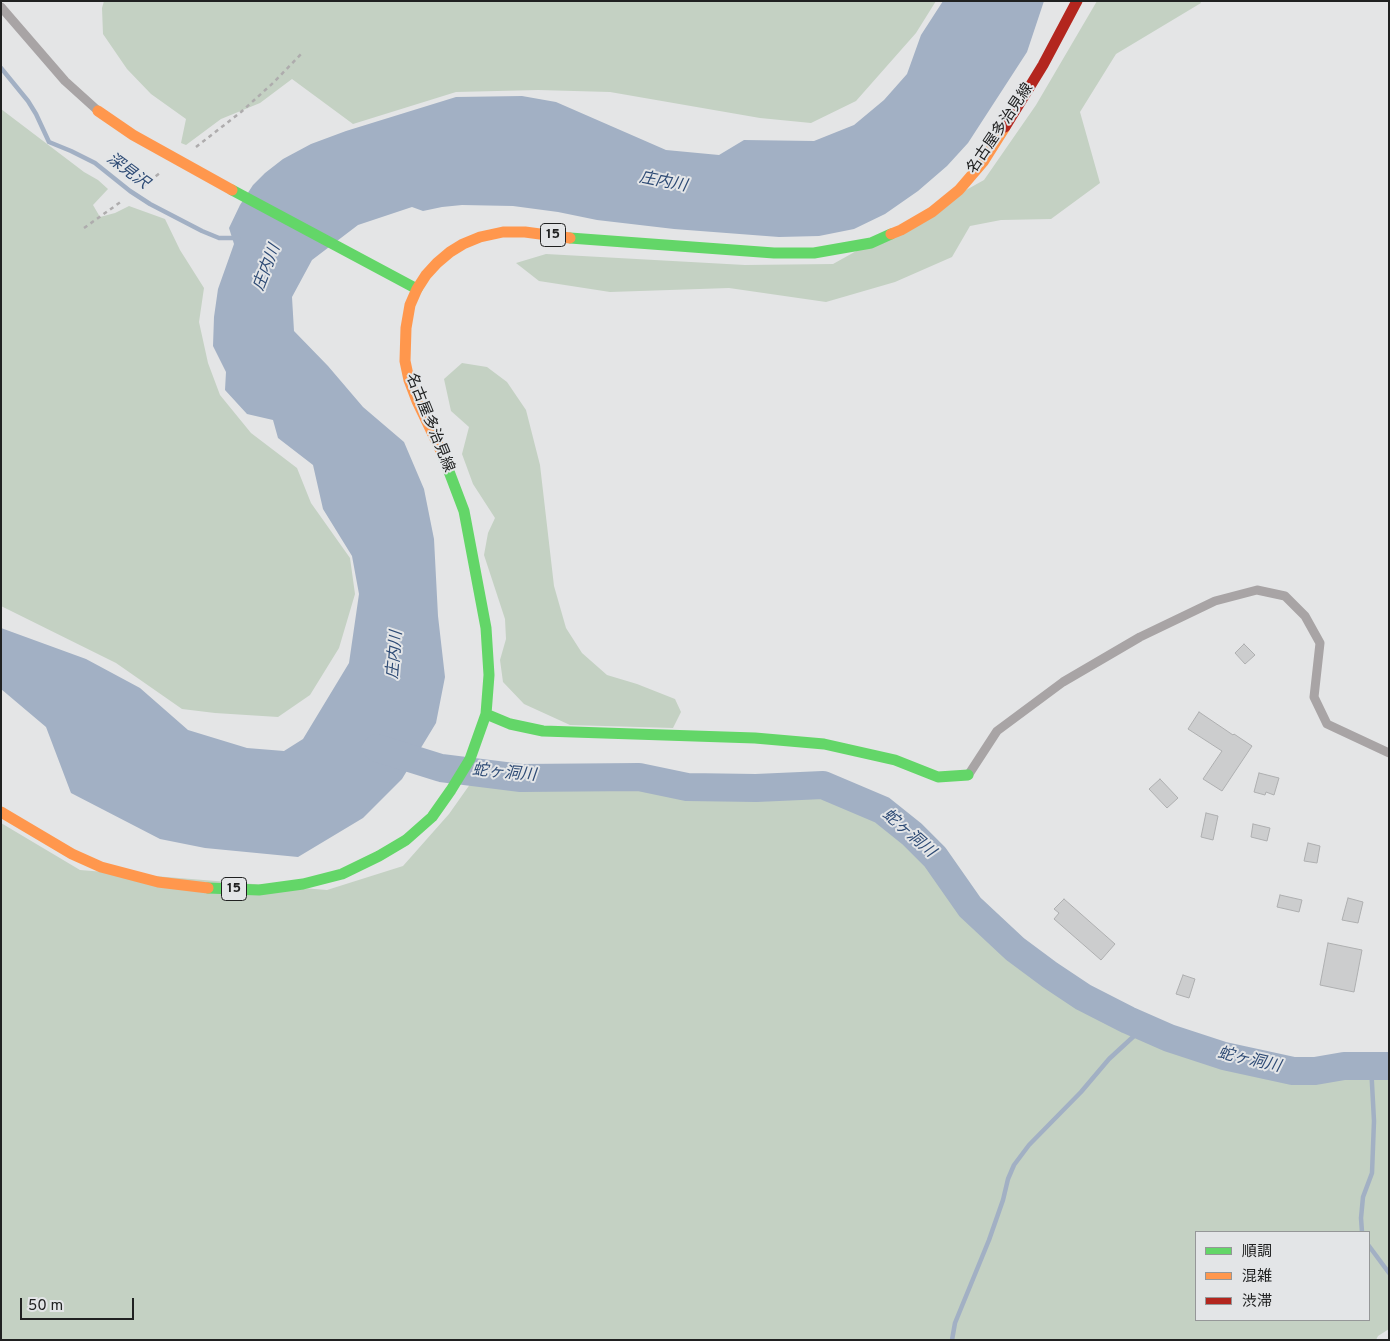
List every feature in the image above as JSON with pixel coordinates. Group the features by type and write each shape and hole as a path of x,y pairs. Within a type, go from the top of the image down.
{"main road":[{"name":"名古屋多治見線","path":"1,812 72,854 101,867 158,882 209,888 259,890 304,884 342,874 406,840 432,817 470,759 486,714 489,675 486,628 464,511 442,453 409,380 405,360 406,328 410,305 426,275 450,252 463,244 480,237 503,232 525,232 581,239 774,253 814,253 870,243 902,230 932,212 959,190 983,162 1043,65 1077,1"},
{"path":"98,111 133,135 417,289"},
{"path":"486,714 510,724 543,731 756,738 824,744 895,760 938,777 968,775"}],"lane":[{"path":"1,7 65,81 98,111"},
{"path":"968,775 997,731 1063,682 1140,637 1215,601 1257,590 1285,596 1305,616 1320,643 1314,697 1327,724 1389,753"}],"path":[{"path":"190,151 241,112 303,52"},
{"path":"142,186 164,170"},
{"path":"84,228 122,200"}],"green space":[{"path":"104,1 936,1 916,33 856,101 811,123 760,118 610,92 538,90 456,92 353,124 292,79 260,103 221,119 186,145 181,143 186,119 151,94 127,69 103,34 102,8"},
{"path":"1097,1 1200,1 1201,3 1116,54 1080,112 1100,183 1051,219 1001,220 970,226 952,257 895,282 826,302 729,288 610,292 539,281 516,263 546,254 745,265 833,264 984,180 1036,105"},
{"path":"1,109 108,189 93,205 100,217 115,213 129,206 165,219 180,250 204,288 199,322 208,363 220,395 251,433 297,468 311,503 350,558 355,594 339,648 310,695 278,717 182,709 116,663 1,606"},
{"path":"462,363 487,367 507,382 526,410 540,465 554,586 566,628 582,653 607,675 675,699 681,712 673,728 570,725 524,704 503,682 500,660 506,639 505,619 484,555 488,533 495,518 473,484 462,454 469,427 451,411 444,379"},
{"path":"473,780 553,786 624,787 709,799 779,792 817,792 863,812 911,842 974,925 1069,996 1168,1049 1283,1080 1389,1080 1389,1329 1378,1336 1376,1340 1,1340 1,823 80,870 327,890 403,866 449,814"}],"water":[{"name":"庄内川","path":"943,1 1044,1 1027,52 968,143 947,166 918,191 885,214 854,229 819,236 779,237 674,229 597,220 513,206 462,205 423,211 412,207 358,225 312,260 292,297 294,331 328,366 363,407 404,442 424,489 434,539 438,616 445,677 436,723 402,779 363,818 298,857 205,848 160,839 71,793 46,727 1,689 1,628 86,659 140,688 188,730 247,748 284,751 303,739 349,663 359,594 352,556 323,509 313,465 278,438 273,420 247,414 225,390 226,372 213,346 214,317 218,289 234,244 229,228 240,205 253,185 265,173 283,159 311,144 346,131 456,97 522,96 556,102 666,150 719,155 744,140 814,141 854,125 884,100 907,74 921,35"}],"building":[{"path":"1244,644 1255,655 1245,664 1235,653"},
{"path":"1199,712 1252,746 1222,791 1203,779 1222,751 1188,729"},
{"path":"1259,773 1279,778 1274,795 1266,792 1265,795 1254,792"},
{"path":"1160,779 1178,798 1167,808 1149,789"},
{"path":"1206,813 1218,816 1213,840 1201,837"},
{"path":"1253,824 1270,828 1267,841 1251,837"},
{"path":"1308,843 1320,846 1317,863 1304,861"},
{"path":"1280,895 1302,900 1299,912 1277,907"},
{"path":"1348,898 1363,902 1358,923 1342,920"},
{"path":"1064,899 1115,944 1101,960 1054,919 1059,913 1054,909"},
{"path":"1328,943 1362,950 1354,992 1320,985"},
{"path":"1183,975 1195,979 1189,998 1176,994"}],"waterway":[{"name":"深見沢","path":"1,68 28,101 49,142 95,163 130,191 150,204 202,231 219,238 238,238"},
{"name":"蛇ヶ洞川","path":"377,748 441,768 521,778 639,777 687,787 756,788 823,785 882,810 912,834 935,857 970,907 1015,949 1083,997 1128,1020 1169,1038 1224,1056 1293,1071 1315,1071 1344,1066 1389,1066"},
{"path":"952,1340 955,1323 989,1240 1014,1165 1029,1145 1081,1092 1109,1059 1134,1036 1140,1026"},
{"path":"1362,1231 1363,1197 1372,1173 1374,1121 1371,1065"},
{"path":"1370,1247 1389,1273"}],"traffic: fast":[{"path":"232,190 417,289"},
{"path":"570,238 774,253 814,253 871,243 891,234"},
{"path":"208,888 259,890 303,884 342,874 379,856 406,840 432,817 470,759 486,714 489,675 486,628 464,511 442,453"},
{"path":"486,714 510,724 543,731 755,738 824,744 895,760 938,777 968,775"}],"traffic: slow":[{"path":"98,111 133,135 232,190"},
{"path":"891,234 932,212 959,190 983,162 1005,127"},
{"path":"442,453 417,401 409,380 405,361 406,328 410,305 417,289 426,275 450,252 480,237 503,232 525,232 570,238"},
{"path":"1,812 72,854 101,867 158,882 208,888"}],"traffic: jam":[{"path":"1005,127 1043,65 1077,1"}]}
